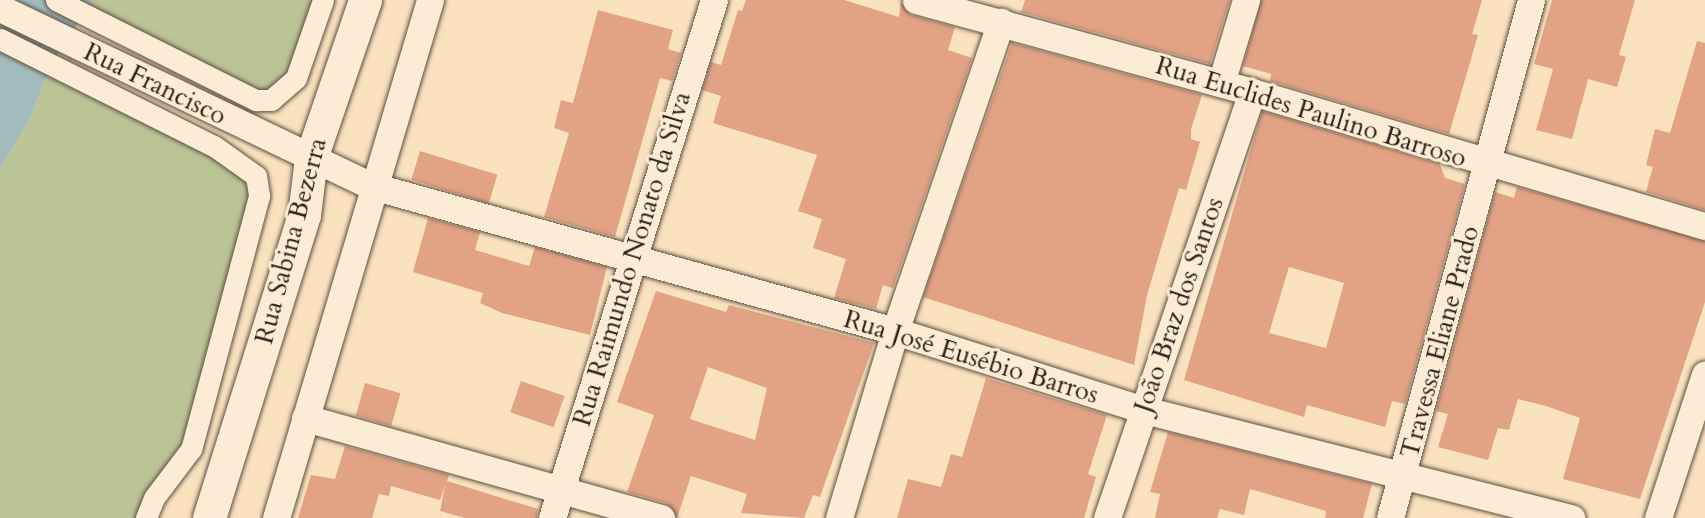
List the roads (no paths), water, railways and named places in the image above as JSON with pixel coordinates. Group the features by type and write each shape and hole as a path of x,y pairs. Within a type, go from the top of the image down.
{"main road":[{"name":"Rua Sabina Bezerra","path":"209,518 304,215 311,158 365,0"}],"street":[{"path":"56,0 256,100 284,93 296,78 323,0"},
{"path":"276,518 372,186 430,0"},
{"name":"Rua Raimundo Nonato da Silva","path":"552,518 629,260 714,0"},
{"name":"Rua Euclides Paulino Barroso","path":"916,0 967,6 1001,22 1221,83 1488,165 1705,226"},
{"path":"1221,83 1246,0"},
{"name":"Travessa Eliane Prado","path":"1390,518 1488,165 1531,0"},
{"name":"Rua Francisco","path":"0,8 185,100 372,186"},
{"path":"839,518 895,331 1001,22"},
{"path":"0,39 240,160 256,176 259,196 191,449 154,498 146,518"},
{"name":"João Braz dos Santos","path":"1107,518 1252,92"},
{"name":"Rua José Eusébio Barros","path":"372,186 629,260 895,331 1143,410 1402,478 1572,518"},
{"path":"1658,518 1705,374"},
{"path":"304,418 661,518"}],"water":[{"path":"14,0 93,0 51,65 29,121 0,169 0,22"}]}
